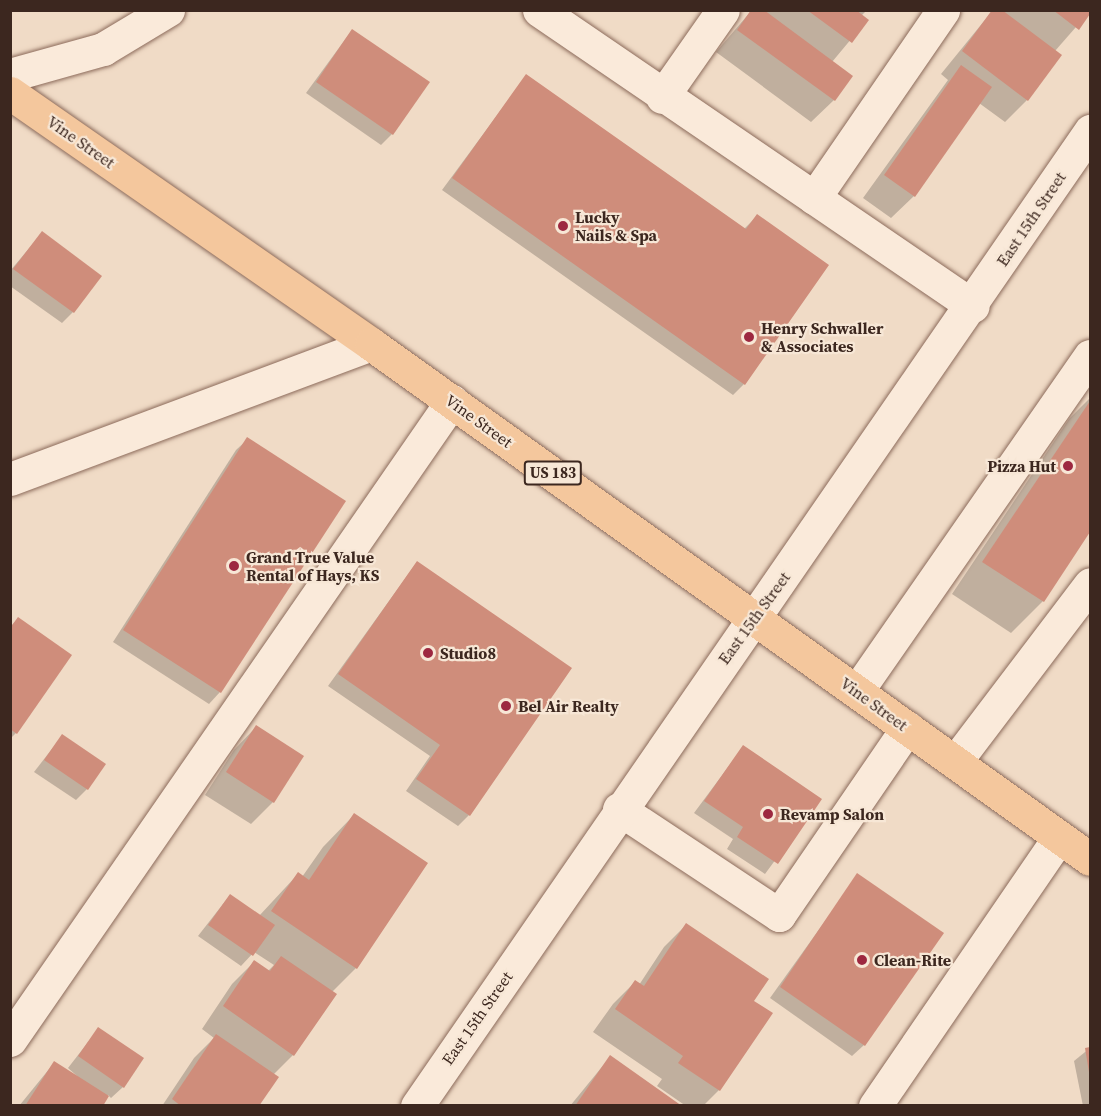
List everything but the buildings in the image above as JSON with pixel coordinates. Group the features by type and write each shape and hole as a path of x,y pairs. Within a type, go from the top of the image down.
{"main road":[{"name":"Vine Street","path":"10,93 452,401 1090,859"}],"street":[{"path":"10,75 103,49 168,10"},
{"path":"539,10 662,97 973,306"},
{"path":"662,97 723,10"},
{"path":"814,198 943,10"},
{"name":"East 15th Street","path":"417,1106 619,809 973,306 1089,135"},
{"path":"10,478 371,344"},
{"path":"857,691 1090,356"},
{"path":"10,1040 452,401"},
{"path":"955,762 1090,584"},
{"path":"619,809 779,915 907,728"},
{"path":"875,1106 1059,837"}],"place":[{"name":"Lucky Nails & Spa","path":"563,226"},
{"name":"Henry Schwaller & Associates","path":"749,337"},
{"name":"Pizza Hut","path":"1068,466"},
{"name":"Grand True Value Rental of Hays, KS","path":"234,566"},
{"name":"Studio8","path":"428,653"},
{"name":"Bel Air Realty","path":"506,706"},
{"name":"Revamp Salon","path":"768,814"},
{"name":"Clean-Rite","path":"862,960"}]}
